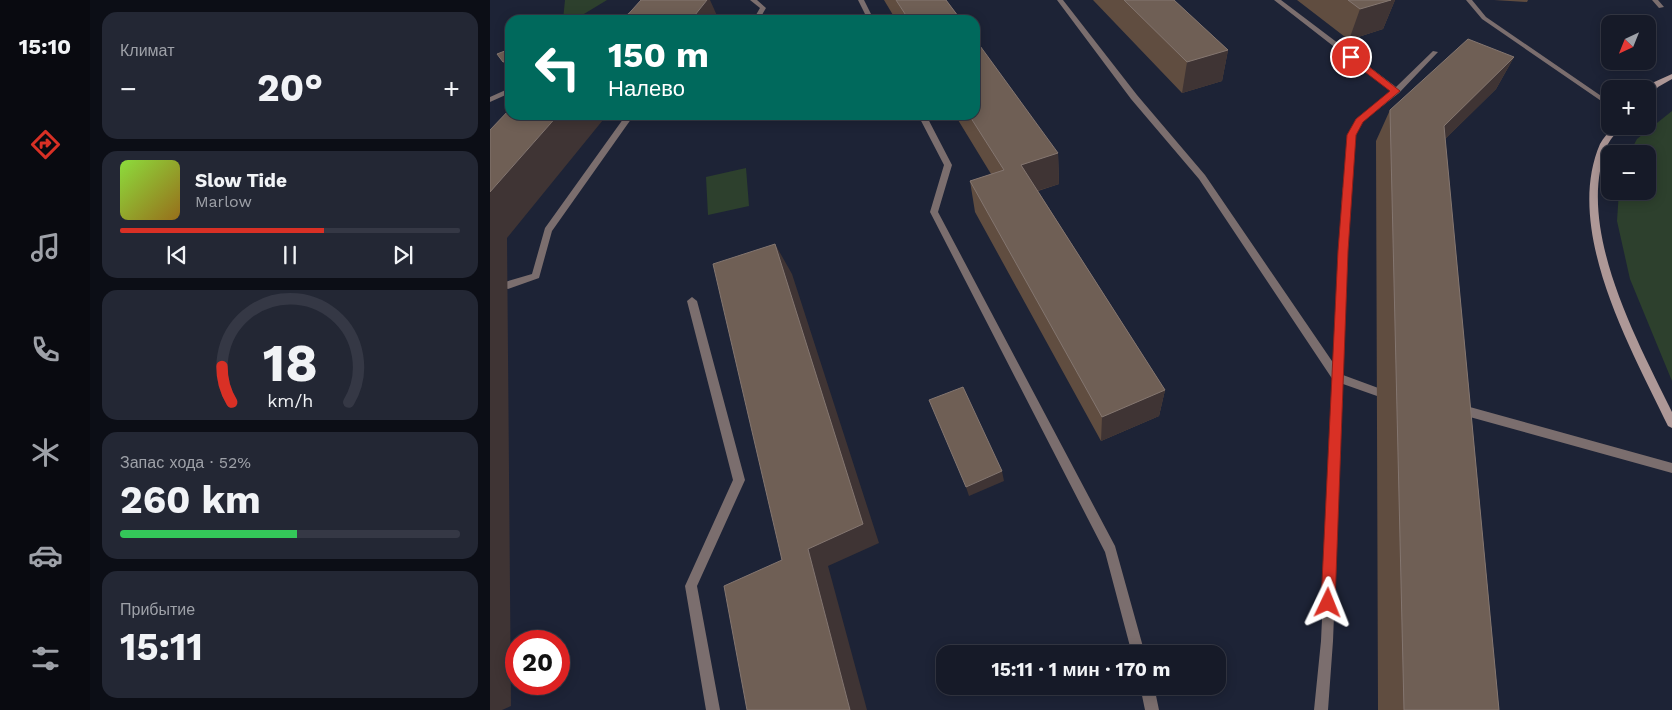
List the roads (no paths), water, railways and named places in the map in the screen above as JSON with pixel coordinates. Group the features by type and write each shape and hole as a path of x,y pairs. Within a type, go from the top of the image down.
{"street":[{"path":"629,15 651,0"},
{"path":"753,0 763,8 759,15"},
{"path":"861,0 868,15"},
{"path":"1060,0 1134,97 1202,177 1337,377 1377,392"},
{"path":"1276,0 1396,91"},
{"path":"1469,0 1484,18 1601,99"},
{"path":"1655,0 1661,7"},
{"path":"1321,710 1326,641 1346,197 1352,135 1359,121 1396,91 1435,52"},
{"path":"1656,85 1672,76"},
{"path":"490,100 505,92"},
{"path":"508,285 536,276 548,230 626,120"},
{"path":"925,120 948,165 934,212 1111,550 1137,645"},
{"path":"1611,135 1604,144 1595,175 1594,222 1603,268 1633,340 1672,423"},
{"path":"692,301 739,480 691,586 713,710"},
{"path":"1444,405 1672,468"},
{"path":"1149,695 1152,710"}]}
